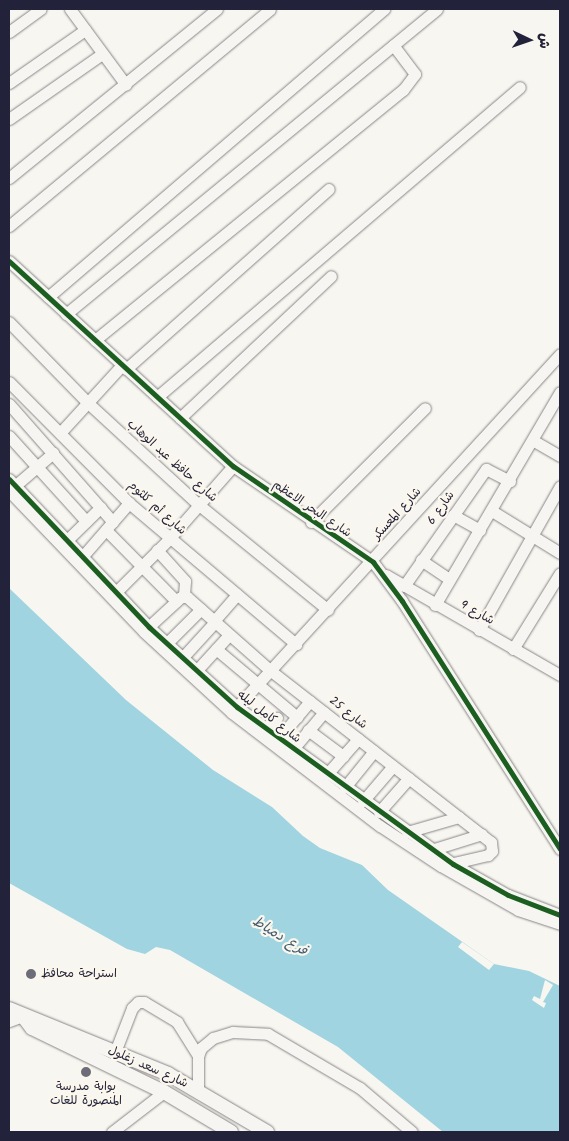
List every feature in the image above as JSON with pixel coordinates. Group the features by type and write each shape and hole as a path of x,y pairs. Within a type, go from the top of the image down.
{"main road":[{"name":"شارع سعد زغلول","path":"9,1009 115,1052 198,1090 267,1132"},
{"name":"شارع سعد زغلول","path":"23,1016 32,1028 164,1092 231,1132"}],"street":[{"path":"9,32 41,9"},
{"path":"70,9 126,85"},
{"path":"9,178 126,85 217,9"},
{"path":"9,226 270,9"},
{"path":"48,297 384,9"},
{"path":"66,314 437,9"},
{"path":"9,83 85,30"},
{"path":"95,340 402,90 415,74 393,45"},
{"path":"9,120 102,54"},
{"path":"157,397 520,87"},
{"path":"60,433 124,367 329,189"},
{"name":"شارع البحر الاعظم","path":"10,265 48,297 233,466 311,522 373,562 382,573 560,849"},
{"path":"180,418 331,276"},
{"name":"شارع حافظ عبد الوهاب","path":"9,322 88,403 199,505 328,610"},
{"name":"شارع المعسكر","path":"234,710 373,562 560,354"},
{"name":"شارع أم كلثوم","path":"11,388 60,433 130,504 296,644"},
{"path":"435,605 534,441 560,392"},
{"name":"شارع 25","path":"9,404 101,507 110,526 142,565 180,598 201,609 271,671 310,702 482,834"},
{"path":"311,522 425,408"},
{"path":"9,436 86,521"},
{"path":"534,441 560,456"},
{"path":"10,487 52,454"},
{"path":"114,594 169,538 233,466"},
{"name":"شارع 6","path":"404,586 486,469 510,481"},
{"path":"479,630 560,486"},
{"name":"شارع كامل ليله","path":"10,487 147,629 234,710 380,826 485,888 518,910 560,924"},
{"path":"82,557 130,504"},
{"path":"64,543 101,507"},
{"path":"492,511 560,553"},
{"path":"453,514 480,530"},
{"name":"شارع كامل ليله","path":"64,543 82,557 114,594"},
{"path":"147,629 180,598 185,580 157,550"},
{"path":"421,560 449,579"},
{"name":"شارع 9","path":"382,573 479,630 559,672"},
{"path":"513,649 560,573"},
{"path":"183,657 237,595"},
{"path":"168,643 201,609"},
{"name":"شارع كامل ليله","path":"147,629 168,643 197,670 234,710 252,718 431,850 447,865"},
{"path":"197,670 229,635"},
{"path":"216,649 297,717"},
{"path":"278,738 310,702"},
{"path":"252,718 260,708"},
{"path":"293,749 324,712"},
{"path":"267,729 277,718"},
{"path":"308,730 343,756"},
{"path":"327,774 358,739"},
{"path":"345,787 374,751"},
{"path":"363,801 393,766"},
{"path":"379,812 409,778"},
{"path":"407,832 459,817"},
{"path":"431,850 482,834 491,842 490,853 447,865"},
{"name":"شارع كامل ليله","path":"485,888 560,915"},
{"path":"115,1052 132,1008 138,1002 144,1002 177,1022 198,1056"},
{"path":"9,1021 23,1016"},
{"path":"198,1090 198,1056 201,1048 212,1038 233,1032 268,1034 360,1088 412,1132"},
{"path":"112,1132 164,1092"}],"water":[{"name":"فرع دمياط","path":"9,588 126,700 213,770 272,807 303,836 320,848 362,865 388,890 494,964 529,971 560,986 560,1132 443,1132 338,1047 170,950 156,947 145,954 127,949 9,883"}],"pier":[{"path":"462,942 494,964 489,970 458,947"},
{"path":"545,980 553,985 543,1002 546,1003 544,1008 532,1000 534,996 540,999"}],"cycle path":[{"path":"9,261 233,466 373,562 402,601 560,849"},
{"path":"9,479 149,627 237,707 453,864 508,895 560,915"}],"place":[{"name":"استراحة محافظ","path":"31,974"},
{"name":"بوابة مدرسة المنصورة للغات","path":"86,1072"}]}
